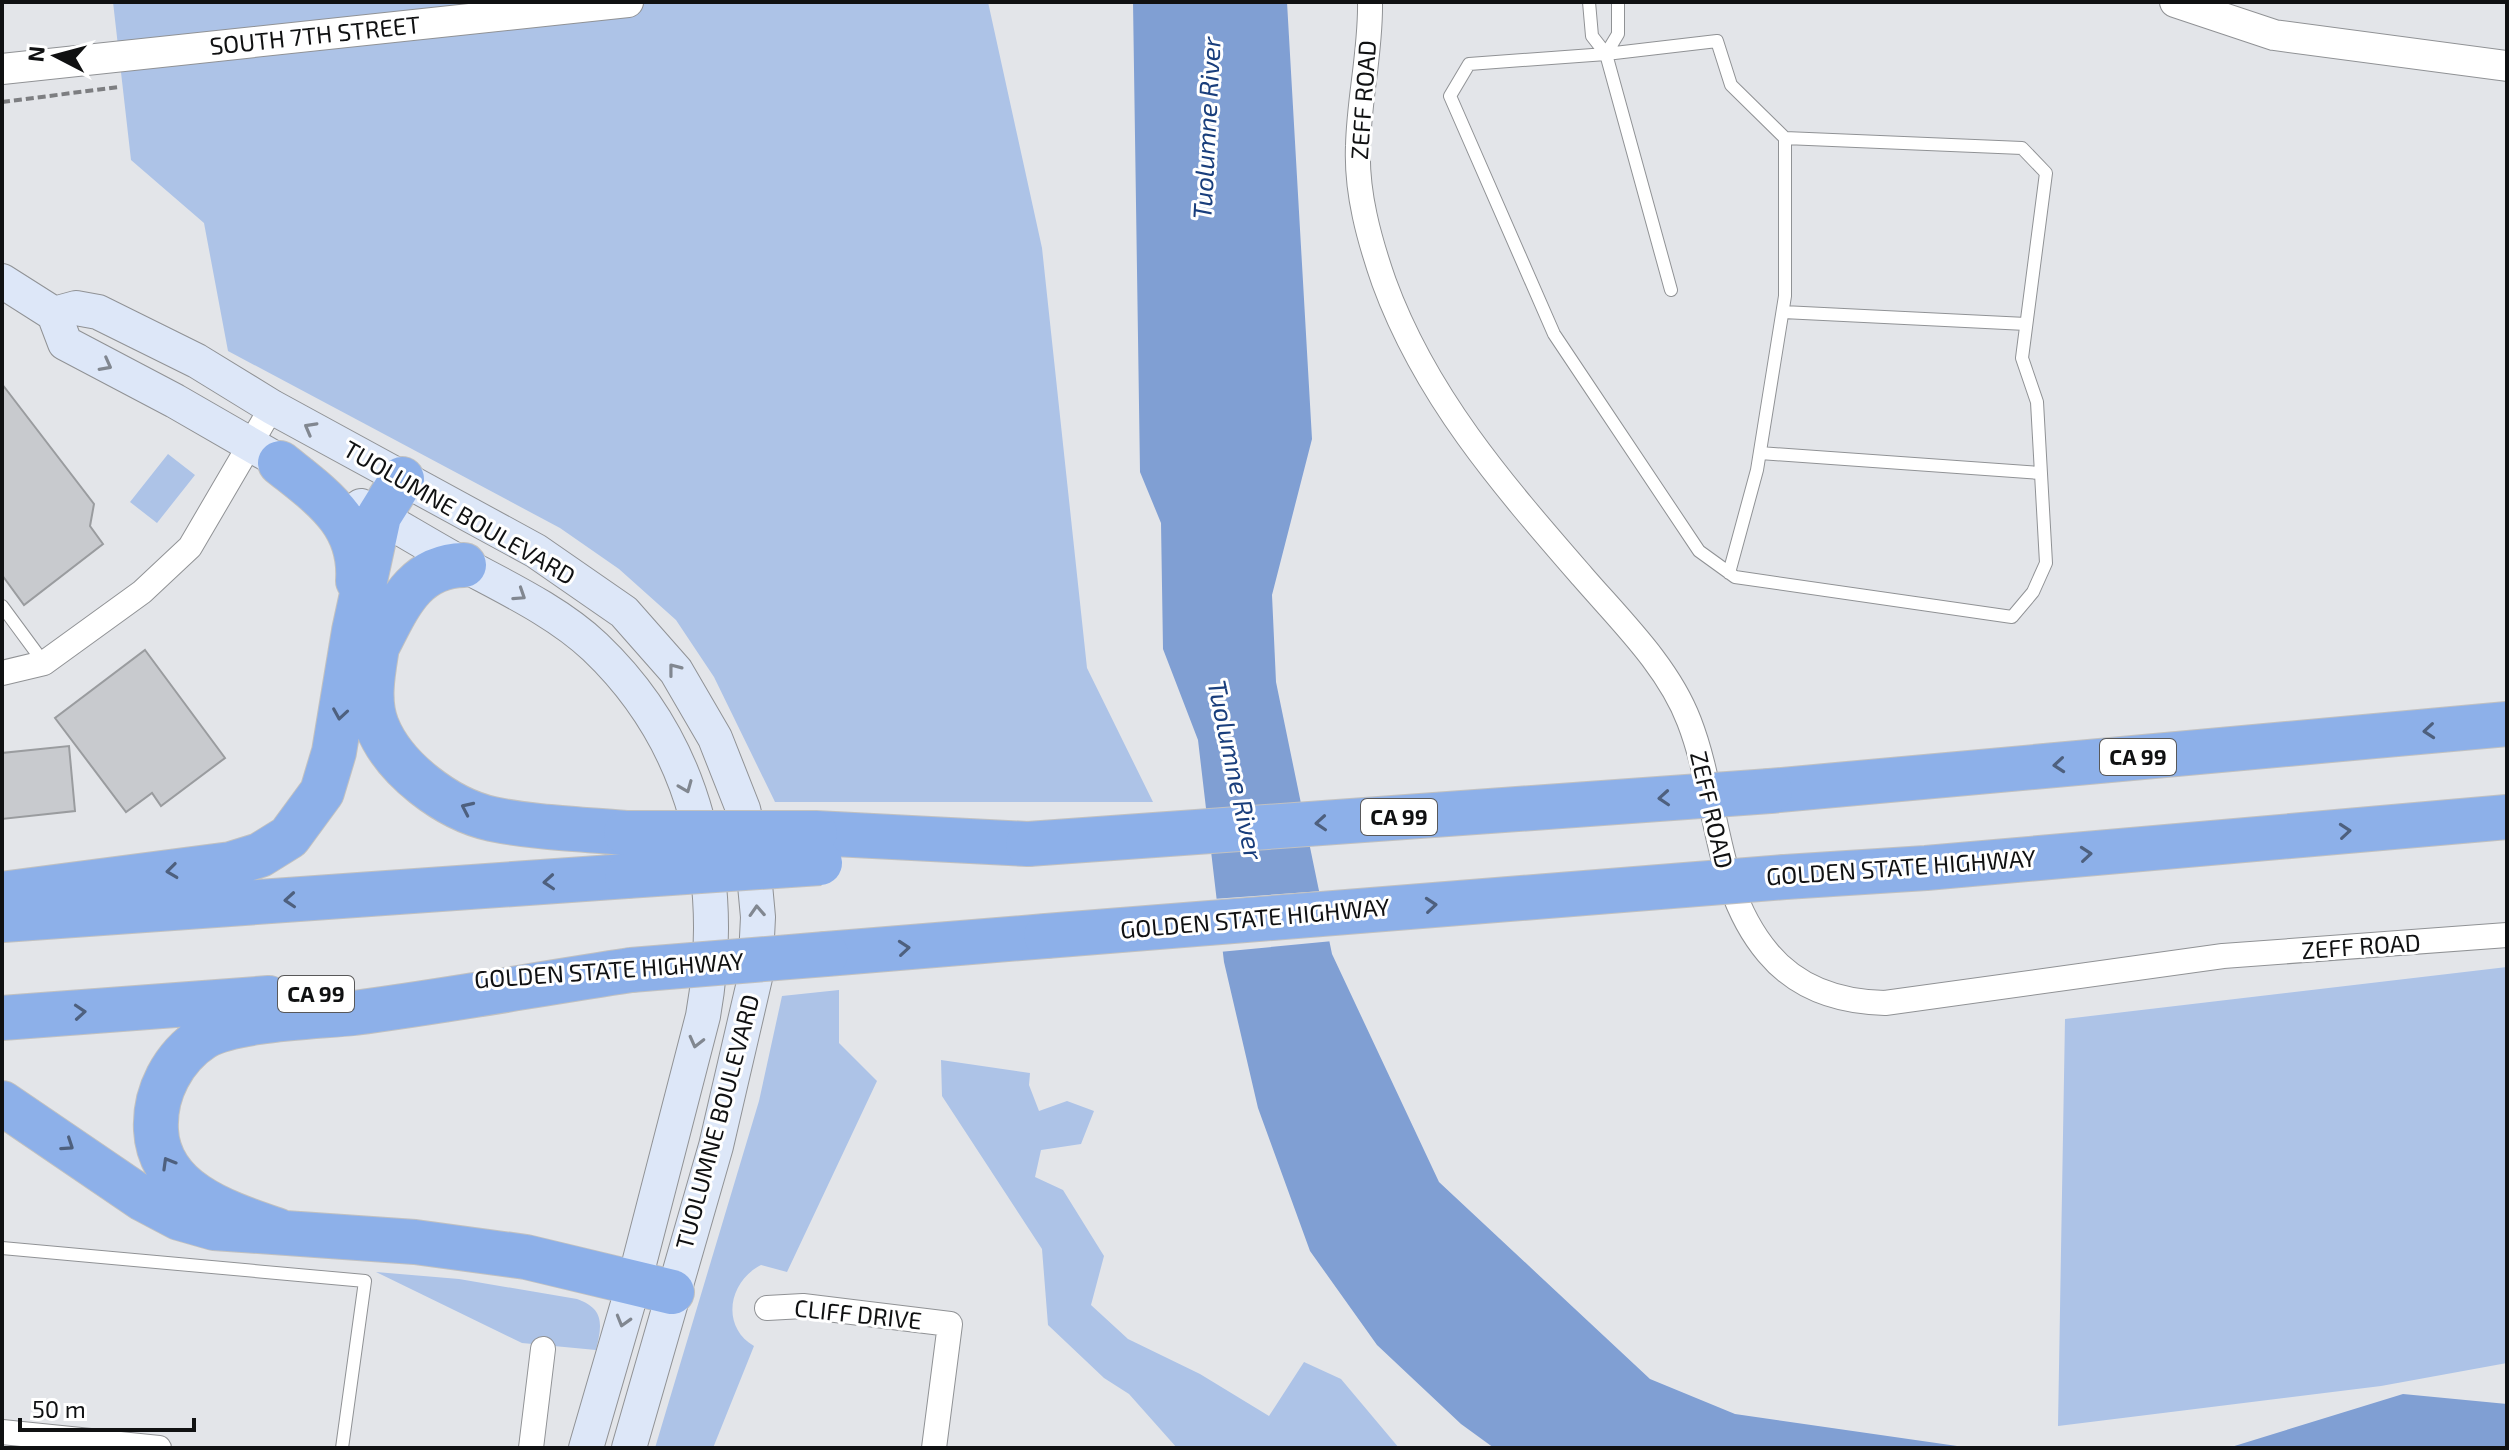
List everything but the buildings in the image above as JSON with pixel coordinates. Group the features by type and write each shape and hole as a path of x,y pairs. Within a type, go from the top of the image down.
{"highway":[{"path":"264,454 340,513 355,544 376,724 402,765 427,787 488,818 626,833 817,848"},
{"path":"2,894 231,864 260,855 289,837 322,792 366,639 389,521 402,479"},
{"path":"366,639 426,572 443,565 464,565"},
{"name":"CA 99","path":"817,848 1028,844 1770,791 2507,724"},
{"name":"GOLDEN STATE HIGHWAY","path":"2,1018 1926,868 2507,817"},
{"path":"2,920 627,876 817,848"},
{"path":"279,1231 221,1211 199,1197 183,1185 162,1153 155,1119 165,1079 180,1059 206,1036 229,1028 358,1012 631,970"},
{"path":"2,1103 143,1199 179,1218 214,1228 415,1242 526,1257 653,1287"}],"main road":[{"name":"TUOLUMNE BOULEVARD","path":"2,281 54,314 65,343 175,401 264,454 512,590 594,646 657,723 700,822 713,918 710,973 653,1287 629,1448"},
{"name":"TUOLUMNE BOULEVARD","path":"54,314 76,308 98,312 197,361 272,407 536,551 624,612 676,671 696,700 721,751 743,809 751,842 758,917 755,978 716,1146 584,1446"}],"street":[{"name":"SOUTH 7TH STREET","path":"2,69 628,2"},
{"name":"ZEFF ROAD","path":"1370,2 1358,147 1360,192 1381,270 1401,322 1427,375 1458,426 1662,672 1692,731 1734,901 1759,942 1794,977 1834,997 1885,1003 2223,956 2507,935"},
{"path":"2175,2 2274,35 2507,66"},
{"path":"2,673 44,663 142,592 190,547 264,454 272,407"},
{"name":"CLIFF DRIVE","path":"767,1308 803,1306 950,1324 934,1448"},
{"path":"531,1448 543,1349"},
{"path":"2,1432 159,1448"}],"lane":[{"path":"1589,2 1592,36 1606,54 1671,290"},
{"path":"1606,54 1618,34 1618,2"},
{"path":"1717,41 1731,85 1785,138 2022,148 2046,173 2022,358 2037,402 2046,563 2033,592 2012,617 1735,577 1699,551 1554,334 1450,96 1469,64 1606,54 1717,41"},
{"path":"1729,573 1760,453 1783,312 1785,138"},
{"path":"1783,312 2026,324"},
{"path":"1760,453 2040,473"},
{"path":"2,606 44,663"},
{"path":"2,1248 365,1281 342,1448"}],"path":[{"path":"2,102 119,87"}],"shaded area":[{"path":"113,2 988,2 1042,248 1087,668 1153,802 775,802 714,677 676,620 619,569 560,528 228,351 204,223 131,160"},
{"path":"168,454 195,475 157,523 130,502"},
{"path":"2507,967 2507,1363 2381,1386 2058,1426 2065,1019"},
{"path":"839,990 839,1043 877,1081 787,1272 761,1265 750,1272 736,1292 733,1316 736,1327 754,1346 713,1448 655,1448 759,1101 782,996"},
{"path":"941,1060 1030,1073 1029,1085 1039,1111 1067,1101 1094,1111 1081,1144 1041,1150 1035,1177 1063,1190 1104,1256 1091,1305 1128,1339 1200,1374 1269,1416 1304,1362 1341,1379 1399,1448 1177,1448 1129,1394 1104,1378 1048,1325 1042,1249 942,1096"},
{"path":"376,1272 459,1279 577,1299 597,1313 600,1333 596,1350 522,1343"}],"water":[{"name":"Tuolumne River","path":"1133,2 1287,2 1312,439 1272,595 1276,682 1332,954 1439,1182 1650,1379 1735,1414 1971,1448 1494,1448 1461,1424 1377,1345 1310,1251 1258,1108 1224,962 1198,740 1163,649 1161,523 1140,472"},
{"path":"2403,1394 2507,1404 2507,1448 2228,1448"}],"pier":[{"path":"1323,891 1333,941 1219,952 1213,899"}]}
